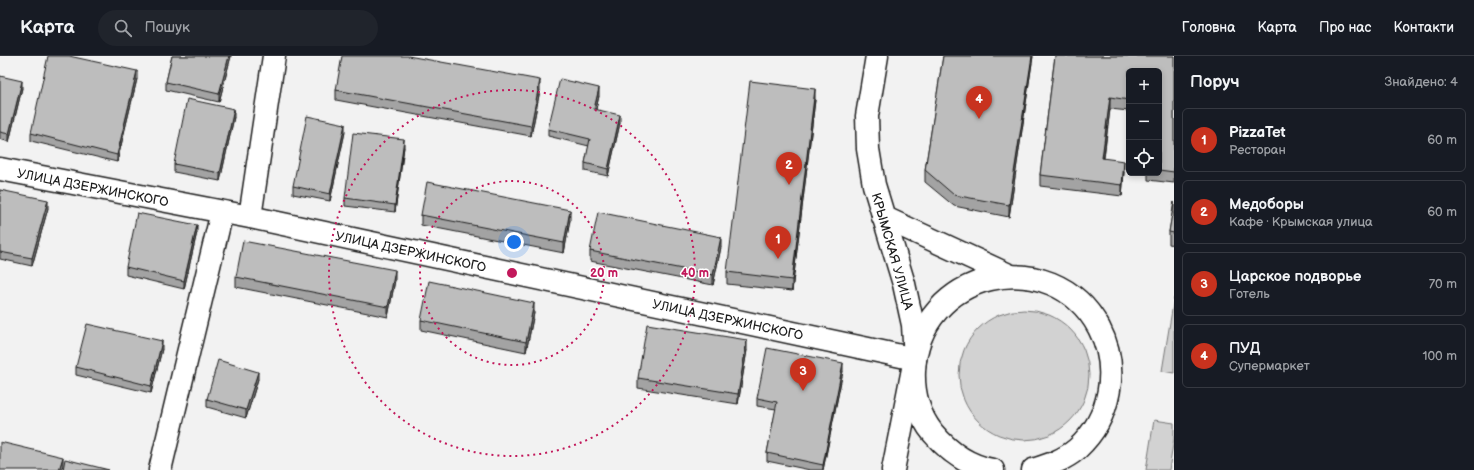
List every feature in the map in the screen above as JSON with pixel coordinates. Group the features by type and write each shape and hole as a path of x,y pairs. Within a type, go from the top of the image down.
{"street":[{"path":"250,217 274,56"},
{"name":"КРЫМСКАЯ УЛИЦА","path":"877,56 867,116 868,149 874,185 904,284 913,325 914,359 893,470"},
{"name":"УЛИЦА ДЗЕРЖИНСКОГО","path":"0,169 250,217 914,359"},
{"path":"160,470 222,212"},
{"path":"884,217 1011,276"},
{"path":"985,470 963,460 944,446 929,427 918,406 914,382 914,359 926,326 935,312 947,300 961,289 977,282 994,277 1011,276 1035,278 1057,286 1078,300 1093,318 1105,339 1110,362 1110,387 1104,410 1093,431 1076,449 1056,462 1034,470"}],"shaded area":[{"path":"1174,298 1174,373 1162,371"},
{"path":"1024,310 1049,315 1070,329 1084,350 1089,375 1084,400 1070,421 1049,435 1024,440 999,435 978,421 964,400 959,375 964,350 978,329 999,315"},
{"path":"1154,420 1174,423 1174,438 1169,470 1146,470"}],"building":[{"path":"48,56 69,56 137,71 117,155 31,133"},
{"path":"172,56 229,56 219,94 166,82"},
{"path":"342,56 408,56 540,80 531,126 336,90"},
{"path":"943,56 1032,56 1009,205 954,195 925,170"},
{"path":"1055,56 1174,56 1174,172 1162,170 1162,68 1126,68 1126,100 1110,97 1102,158 1124,161 1122,185 1040,175"},
{"path":"0,76 22,81 9,134 0,132"},
{"path":"560,79 599,88 594,109 620,115 608,169 585,163 590,139 548,129"},
{"path":"750,81 815,89 792,280 727,272"},
{"path":"187,99 234,109 220,173 174,164"},
{"path":"307,116 345,124 330,194 293,186"},
{"path":"353,133 404,139 395,205 345,198"},
{"path":"427,182 570,210 564,243 421,215"},
{"path":"0,190 48,200 32,258 0,252"},
{"path":"1174,202 1174,233 1169,232"},
{"path":"598,212 721,237 713,275 590,251"},
{"path":"137,213 197,225 184,281 126,267"},
{"path":"243,241 395,270 388,307 236,277"},
{"path":"429,281 534,303 526,342 421,320"},
{"path":"87,324 162,341 151,386 76,367"},
{"path":"647,324 747,340 738,394 638,378"},
{"path":"767,348 843,363 823,465 767,453 777,402 757,398"},
{"path":"218,360 258,372 246,410 207,399"},
{"path":"0,442 63,457 59,470 0,470"},
{"path":"65,459 109,470 63,470"}],"place":[{"name":"ПУД","path":"979,119"},
{"name":"Медоборы","path":"789,185"},
{"name":"PizzaTet","path":"778,259"},
{"name":"Царское подворье","path":"803,391"}]}
